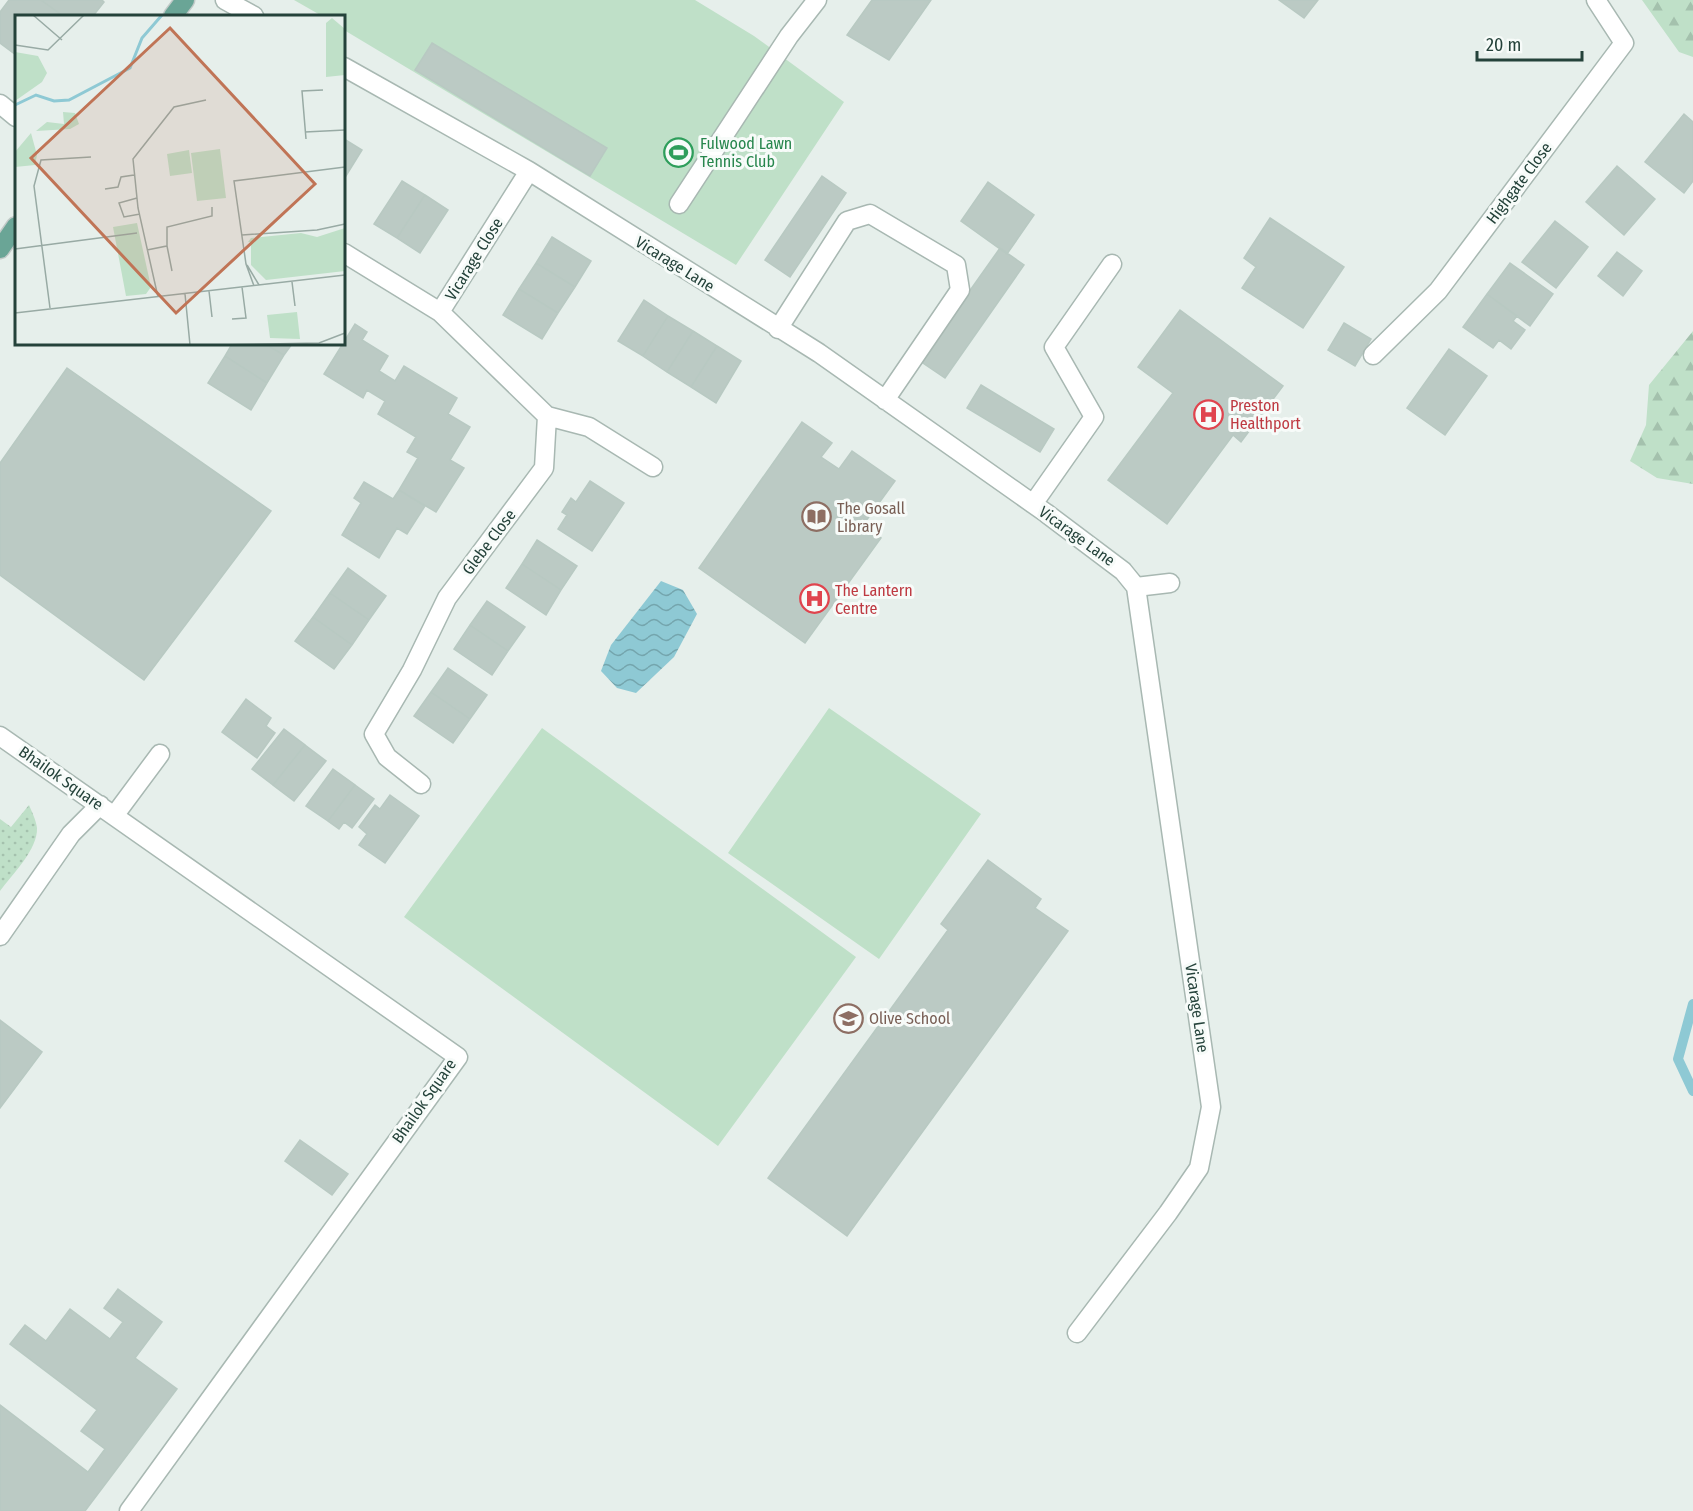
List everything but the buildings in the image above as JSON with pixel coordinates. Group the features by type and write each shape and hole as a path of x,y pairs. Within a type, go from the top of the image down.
{"main road":[{"path":"173,15 185,0"},
{"path":"0,249 15,227"}],"street":[{"path":"225,0 252,15"},
{"path":"679,204 789,36 817,0"},
{"name":"Highgate Close","path":"1373,355 1438,291 1624,43 1596,0"},
{"name":"Vicarage Lane","path":"345,68 529,171 819,354 1033,504 1124,571 1136,587 1211,1107 1199,1168 1168,1213 1077,1333"},
{"path":"0,104 15,116"},
{"name":"Vicarage Close","path":"345,254 440,312 529,171"},
{"path":"778,329 847,221 870,214 956,265 960,290 885,400"},
{"path":"1033,504 1094,417 1054,347 1112,264"},
{"path":"440,312 547,416 589,427 653,466"},
{"name":"Glebe Close","path":"421,784 387,757 375,734 412,670 447,598 544,468 547,416"},
{"path":"1136,587 1170,583"},
{"name":"Bhailok Square","path":"0,736 458,1057 129,1511"},
{"path":"0,936 71,834 107,811 160,754"}],"green space":[{"name":"Fulwood Lawn Tennis Club","path":"294,0 695,0 754,36 844,102 736,265 345,31 345,15 320,15"},
{"path":"1642,0 1693,0 1693,57 1679,52"},
{"path":"1693,331 1693,484 1657,478 1630,461 1646,425 1649,385"},
{"path":"829,708 981,814 879,959 728,853"},
{"path":"542,728 856,957 718,1146 404,917"},
{"path":"29,805 37,828 36,836 29,853 0,891 0,819 11,827"}],"water":[{"path":"661,581 683,590 697,614 674,657 636,693 617,688 601,671 611,645"}],"waterway":[{"path":"1693,1004 1678,1059 1693,1091"}],"place":[{"name":"Fulwood Lawn Tennis Club","path":"679,152"},
{"name":"Preston Healthport","path":"1209,414"},
{"name":"The Gosall Library","path":"816,517"},
{"name":"The Lantern Centre","path":"814,599"},
{"name":"Olive School","path":"848,1018"}]}
